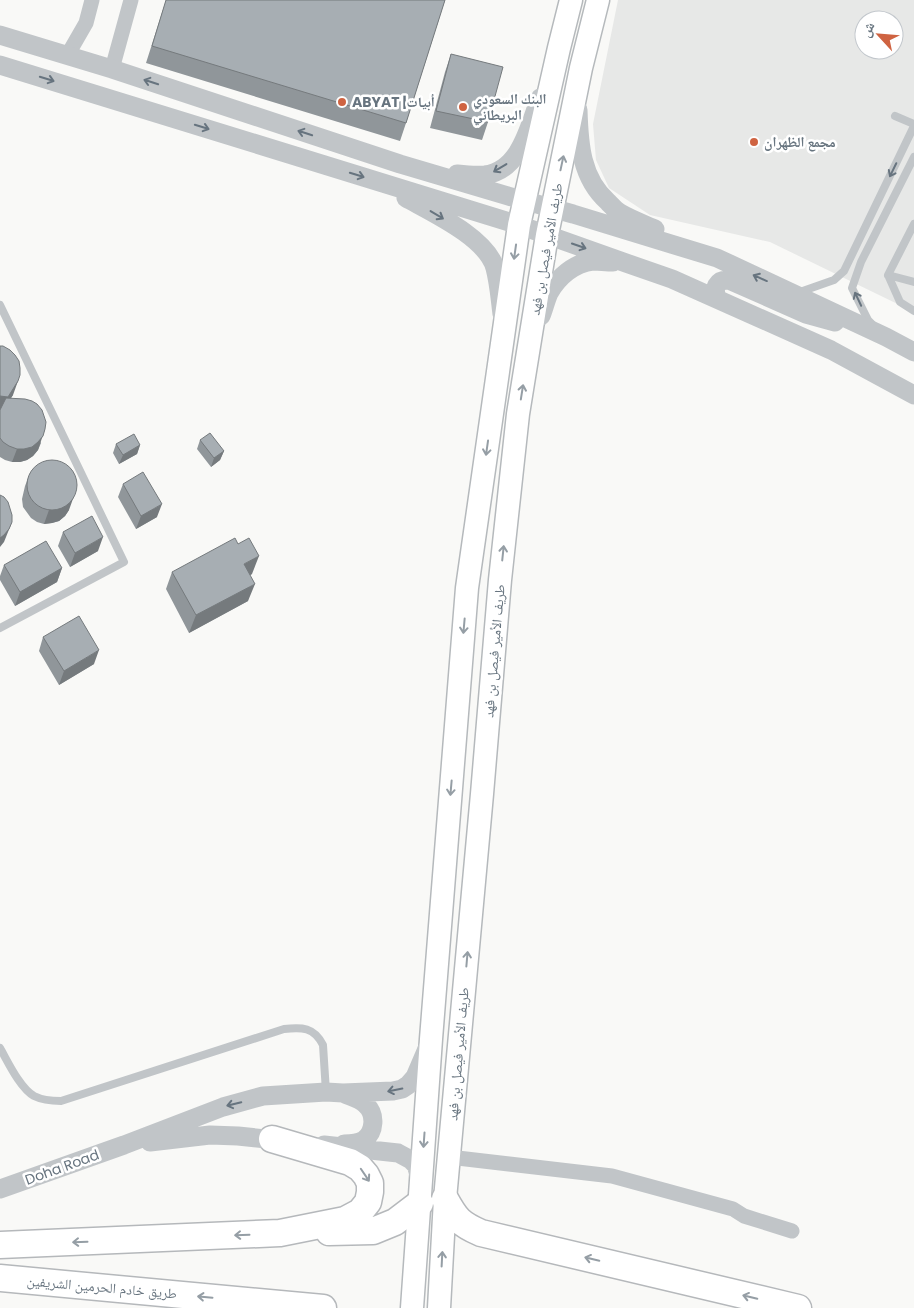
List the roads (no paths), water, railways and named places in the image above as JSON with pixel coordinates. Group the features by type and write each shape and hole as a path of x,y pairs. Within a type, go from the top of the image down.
{"highway":[{"path":"272,1139 350,1162 360,1168 370,1182 368,1202 360,1212 345,1220 280,1233"},
{"path":"0,1245 373,1231 396,1222 429,1194 462,1224 481,1233 798,1308"},
{"name":"طريق خادم الحرمين الشريفين","path":"0,1278 323,1308"}],"main road":[{"name":"طريف الأمير فيصل بن فهد","path":"439,1308 429,1194 431,1039 467,588 518,225 558,48 571,0"},
{"name":"طريف الأمير فيصل بن فهد","path":"429,1194 449,1157 500,580 518,414 552,208 598,0"},
{"path":"467,588 476,575 484,577 479,701 482,794"},
{"path":"412,1308 429,1194"}],"street":[{"path":"68,56 86,22 92,0"},
{"path":"112,69 131,0"},
{"path":"0,35 112,69 390,161 717,258"},
{"path":"434,174 485,175 496,172 514,159 520,149 558,48"},
{"path":"0,65 518,225 626,262 672,279 831,350 914,395"},
{"path":"578,84 579,139 588,176 600,195 618,212 796,294 914,352"},
{"path":"380,182 467,233 488,253 496,269 504,328"},
{"path":"526,362 548,294 567,271 592,261 626,262"},
{"path":"718,299 714,290 716,285 724,280 729,280 806,314 886,337"},
{"path":"124,1145 223,1106 263,1096 393,1091 402,1089 416,1077 431,1039"},
{"path":"320,1145 354,1144 363,1141 369,1135 373,1126 372,1111 361,1100 334,1093"},
{"path":"124,1145 210,1135 272,1139 398,1153 416,1165 429,1194"},
{"name":"Doha Road","path":"0,1189 124,1145"},
{"path":"449,1157 612,1176 733,1209 744,1216 792,1231"}],"lane":[{"path":"796,294 834,280 844,271 914,125 895,116"},
{"path":"886,337 868,320 852,288 861,262 914,157"},
{"path":"888,275 910,240 914,224"},
{"path":"888,275 914,282"},
{"path":"888,275 900,302 914,311"},
{"path":"0,306 124,562 0,628"},
{"path":"0,1048 23,1087 33,1096 52,1101 61,1101 284,1029 305,1028 314,1032 320,1038 334,1093"}],"place":[{"name":"ABYAT |أبيات","path":"342,102"},
{"name":"البنك السعودي البريطاني","path":"463,107"},
{"name":"مجمع الظهران","path":"754,142"}]}
